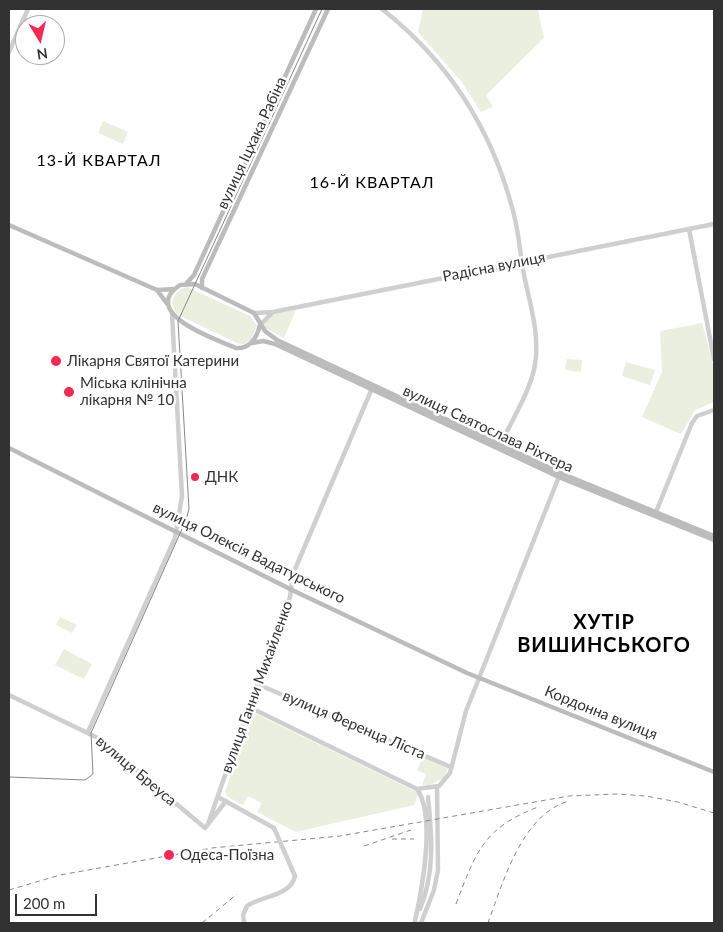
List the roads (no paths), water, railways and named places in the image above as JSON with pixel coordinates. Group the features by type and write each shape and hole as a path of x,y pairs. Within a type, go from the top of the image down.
{"main road":[{"name":"вулиця Іцхака Рабіна","path":"186,284 194,275 316,9"},
{"name":"вулиця Іцхака Рабіна","path":"202,288 202,279 328,9"},
{"path":"9,225 157,290 167,301 172,314"},
{"path":"157,290 176,289 186,284 202,288 254,313"},
{"path":"169,309 170,298 176,289"},
{"name":"вулиця Святослава Ріхтера","path":"254,313 260,324 277,340 372,387"},
{"name":"вулиця Святослава Ріхтера","path":"172,314 178,321 236,348 242,348 252,343 263,341 275,344 372,387 559,475 714,540"},
{"path":"252,343 260,324"},
{"name":"вулиця Олексія Вадатурського","path":"9,448 292,590 478,678"},
{"name":"вулиця Святослава Ріхтера","path":"559,475 714,536"},
{"name":"Кордонна вулиця","path":"478,678 714,772"}],"street":[{"path":"9,52 28,9"},
{"path":"382,9 440,64 460,92 486,134 497,161 513,212 538,345 531,381 500,447"},
{"name":"Радісна вулиця","path":"254,313 273,312 714,224"},
{"path":"689,229 714,359"},
{"path":"260,324 273,312"},
{"path":"88,732 177,532 182,496 172,314"},
{"name":"вулиця Ганни Михайленко","path":"207,826 292,590 293,574 372,387"},
{"path":"656,512 692,423 697,416 714,410"},
{"path":"249,707 417,789 437,787 445,780 452,767 462,722 478,678 559,475"},
{"name":"вулиця Ференца Ліста","path":"257,684 452,767"},
{"name":"вулиця Бреуса","path":"9,695 100,739 207,826"},
{"path":"417,922 434,890 438,870 440,850 436,799 437,787"},
{"path":"417,789 422,799 426,843 426,869 417,922"},
{"path":"218,797 274,828 295,876 292,884 287,889 247,906 243,915 244,923"},
{"path":"422,799 428,797 436,799"},
{"path":"417,922 425,897 432,860 428,797"},
{"path":"207,826 226,801"}],"tram line":[{"path":"9,777 85,780 93,774 91,733 186,520 189,509 178,321 322,9"}],"railway":[{"path":"9,890 60,875 212,848 340,836 569,796 617,794 646,796 678,802 714,813"},
{"path":"488,923 500,888 516,852 527,835 539,820 553,808 569,801"},
{"path":"456,904 476,856 493,833 520,815 538,807"},
{"path":"364,846 411,830"},
{"path":"392,839 414,839"},
{"path":"202,923 237,894"}],"place":[{"name":"Лікарня Святої Катерини","path":"56,361"},
{"name":"Міська клінічна лікарня № 10","path":"69,392"},
{"name":"ДНК","path":"195,477"},
{"name":"Одеса-Поїзна","path":"169,855"}],"district":[{"name":"13-Й КВАРТАЛ","path":"99,161"},
{"name":"16-Й КВАРТАЛ","path":"372,183"},
{"name":"ХУТІР ВИШИНСЬКОГО","path":"604,634"}]}
